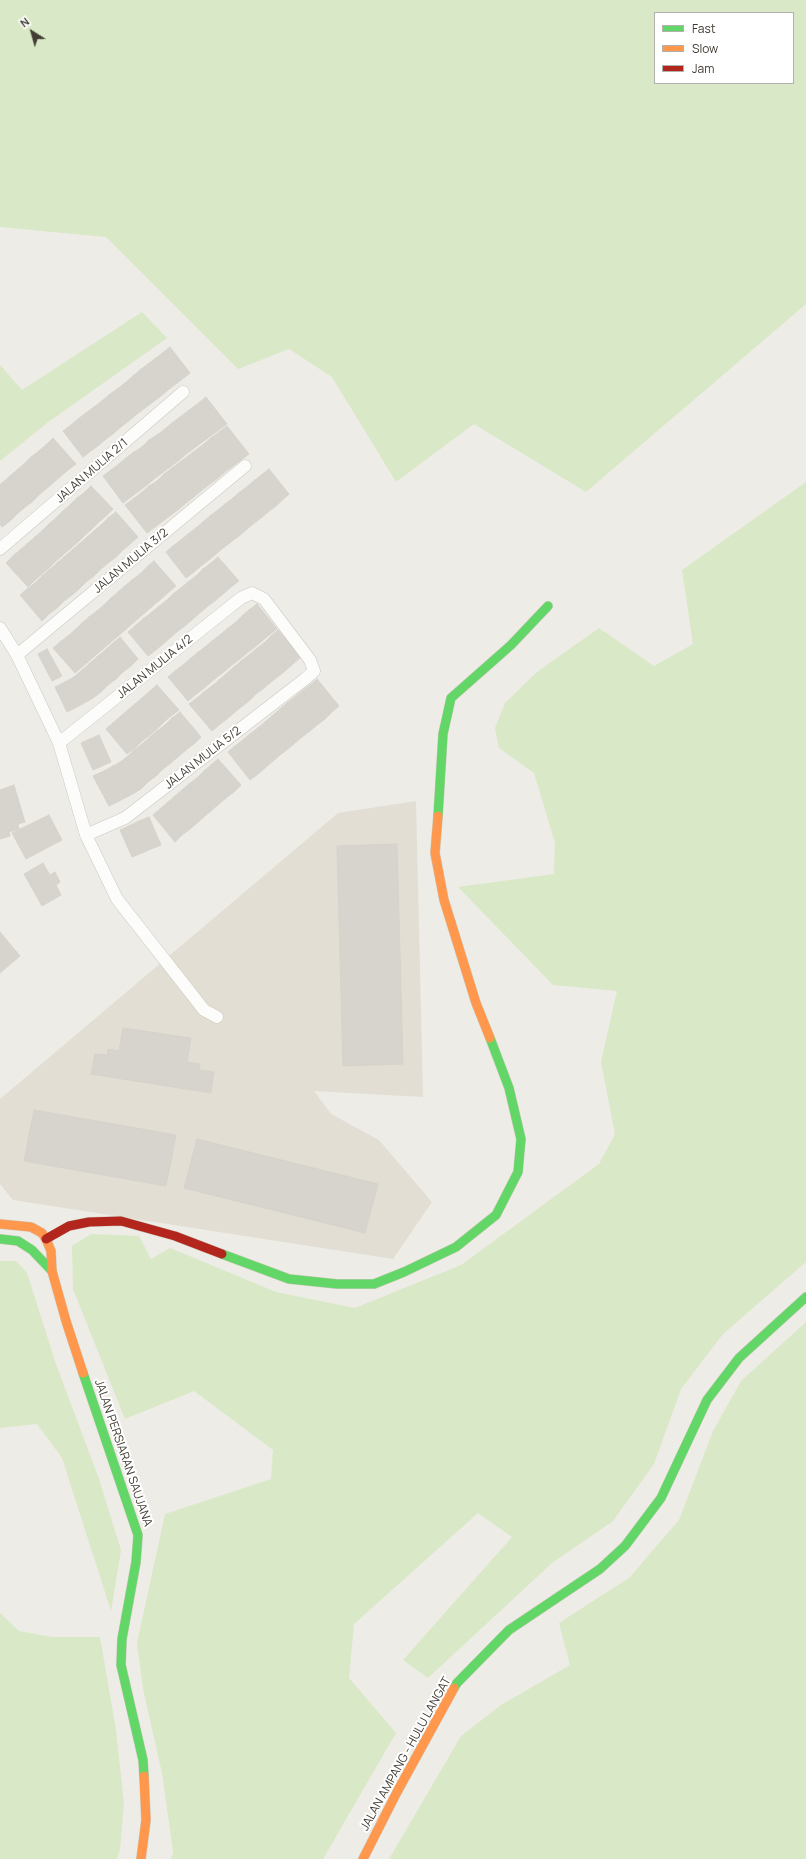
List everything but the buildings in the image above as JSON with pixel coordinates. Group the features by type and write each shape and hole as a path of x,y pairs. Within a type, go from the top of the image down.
{"street":[{"name":"JALAN MULIA 2/1","path":"0,549 183,392"},
{"name":"JALAN MULIA 3/2","path":"17,656 245,466"},
{"name":"JALAN MULIA 4/2","path":"59,743 241,598 252,593 264,599 310,660 314,671"},
{"path":"0,1224 31,1227 42,1233 46,1239 69,1226 89,1222 121,1221 175,1236 289,1279 337,1284 374,1284 404,1272 456,1247 496,1215 518,1172 521,1139 509,1088 476,1003 444,900 435,853 443,734 452,698 511,645 548,606"},
{"path":"0,628 17,656 59,743 86,835 117,900 204,1010 217,1017"},
{"name":"JALAN MULIA 5/2","path":"86,835 125,818 314,671"},
{"name":"JALAN PERSIARAN SAUJANA","path":"0,1239 18,1242 26,1246 39,1256 52,1270"},
{"name":"JALAN PERSIARAN SAUJANA","path":"46,1239 51,1251 52,1270 84,1376 138,1535 136,1562 122,1639 121,1665 143,1760 146,1820 141,1859"},
{"name":"JALAN AMPANG - HULU LANGAT","path":"363,1859 396,1792 457,1683 485,1652 509,1630 600,1569 625,1546 661,1498 707,1400 739,1358 806,1297"}],"shaded area":[{"path":"416,801 423,1097 314,1091 331,1114 379,1140 432,1202 393,1259 13,1200 0,1184 0,1099 338,813"}],"green space":[{"path":"0,0 806,0 806,304 586,492 474,424 396,482 332,377 289,349 238,369 106,237 0,227"},
{"path":"142,312 167,338 47,423 0,461 0,365 22,390"},
{"path":"806,482 806,1262 723,1334 681,1389 654,1464 613,1521 552,1563 428,1678 403,1660 512,1537 478,1513 354,1624 349,1678 396,1733 323,1859 171,1859 173,1852 162,1773 143,1689 137,1643 165,1514 271,1479 273,1450 194,1391 125,1419 73,1289 72,1246 91,1234 139,1236 151,1259 170,1248 276,1292 355,1308 461,1265 599,1164 615,1134 601,1062 617,991 553,985 458,887 554,874 555,843 534,773 499,748 495,728 505,703 537,672 599,628 654,666 693,644 682,570"},
{"path":"0,1261 16,1261 27,1273 56,1364 99,1479 121,1550 111,1611 62,1458 37,1424 0,1428"},
{"path":"806,1322 806,1859 389,1859 461,1736 501,1705 570,1665 559,1623 629,1578 679,1520 713,1431 741,1381"},
{"path":"0,1613 19,1631 52,1637 100,1637 116,1730 124,1804 120,1849 117,1859 0,1859"}],"traffic: fast":[{"path":"438,816 443,734 451,698 511,645 548,606"},
{"path":"222,1254 289,1279 337,1284 374,1284 404,1272 456,1247 496,1215 518,1172 521,1139 509,1088 490,1038"},
{"path":"0,1239 18,1241 32,1250 52,1271"},
{"path":"454,1688 457,1683 509,1630 600,1569 625,1546 661,1498 707,1400 739,1358 806,1297"},
{"path":"83,1373 138,1535 136,1562 122,1639 121,1665 143,1760 144,1776"}],"traffic: slow":[{"path":"438,816 435,853 444,900 476,1003 490,1038"},
{"path":"0,1224 31,1227 42,1233 46,1239 51,1251 52,1271 83,1373"},
{"path":"363,1859 397,1792 454,1688"},
{"path":"141,1859 146,1820 144,1776"}],"traffic: jam":[{"path":"46,1239 69,1226 89,1222 121,1221 175,1236 222,1254"}]}
